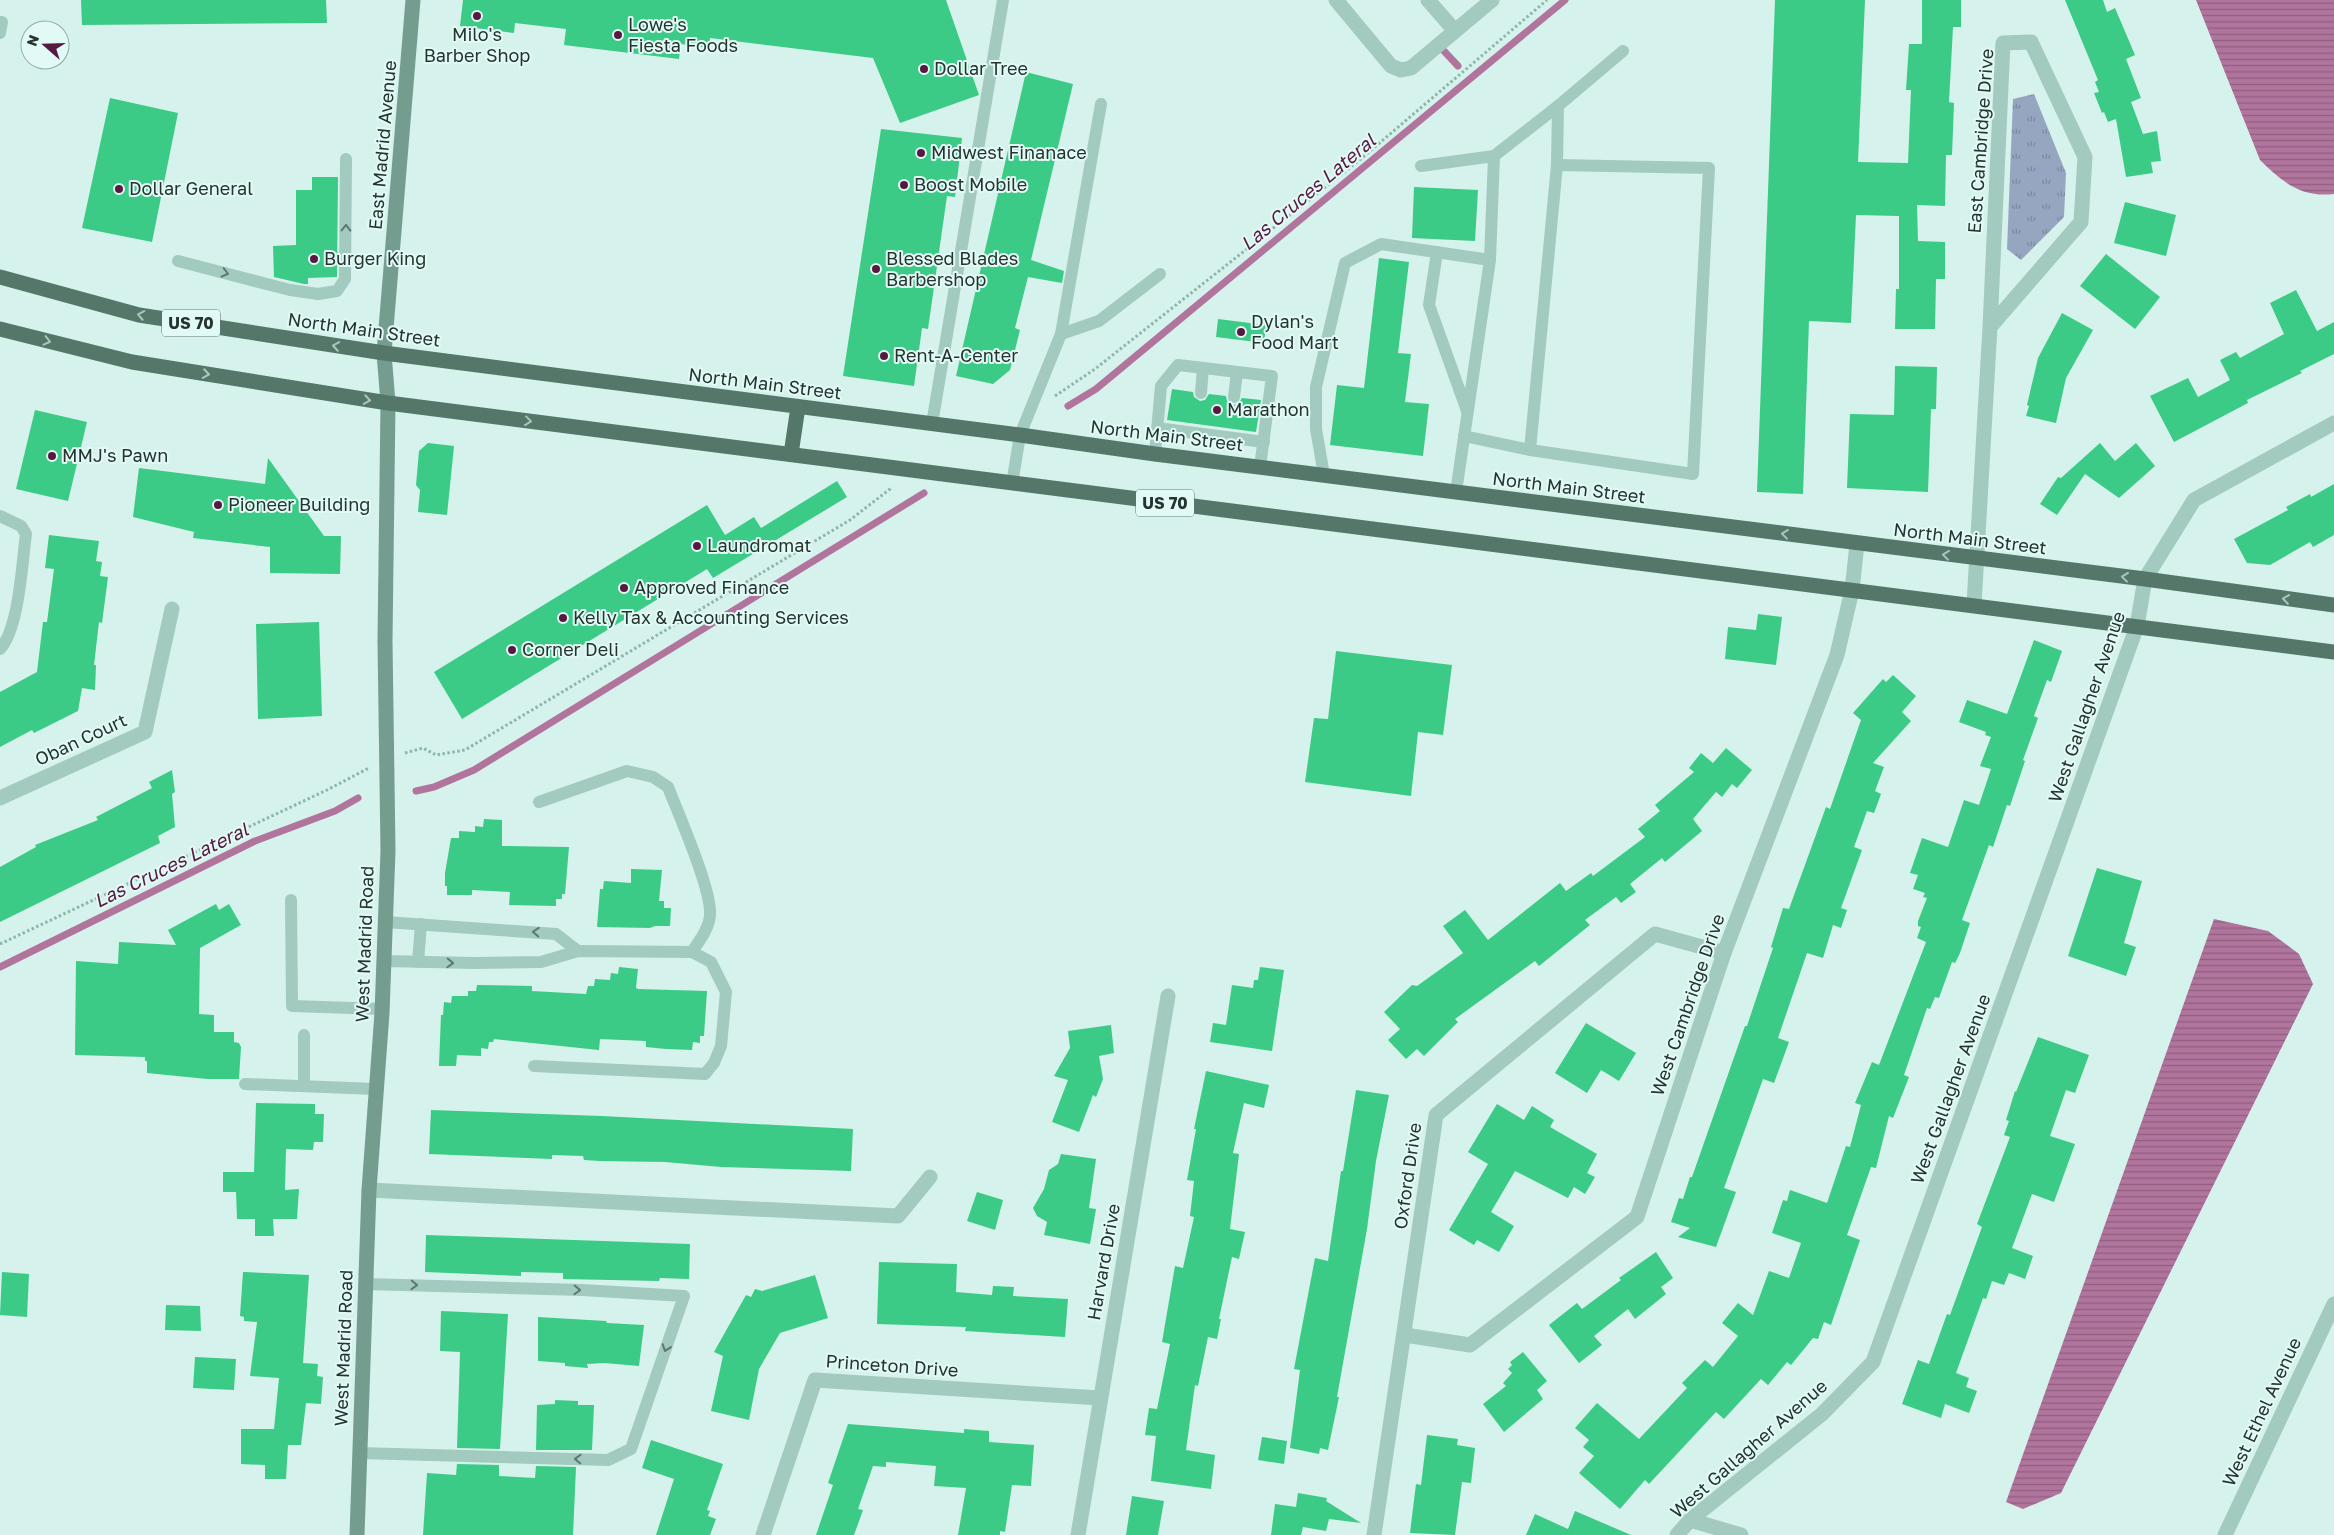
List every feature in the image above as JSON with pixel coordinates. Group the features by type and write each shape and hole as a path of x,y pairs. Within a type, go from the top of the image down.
{"main road":[{"name":"North Main Street","path":"0,277 139,315 384,353 1155,454 2145,579 2334,605"},
{"name":"US 70","path":"0,329 132,362 388,403 2334,652"},
{"path":"791,454 798,407"}],"street":[{"name":"East Madrid Avenue","path":"384,353 413,0"},
{"path":"1336,0 1391,66 1401,70 1411,68 1492,0"},
{"path":"1428,0 1455,31"},
{"name":"East Cambridge Drive","path":"1974,605 1990,327 2003,43 2030,42 2085,157 2081,222 1990,327"},
{"name":"West Madrid Road","path":"357,1535 369,1190 382,1009 388,851 385,641 388,403 384,353"},
{"path":"2145,579 2194,500 2334,423"},
{"name":"West Cambridge Drive","path":"1405,1335 1470,1345 1637,1217 1724,953 1837,655 1852,590 1857,544"},
{"name":"West Gallagher Avenue","path":"1677,1535 1690,1520 1822,1414 1873,1362 2137,626 2145,579"},
{"name":"Oban Court","path":"0,798 145,732 172,610"},
{"name":"Oxford Drive","path":"1374,1535 1436,1115 1656,934 1724,953"},
{"name":"Harvard Drive","path":"1078,1535 1168,996"},
{"path":"369,1190 898,1216 930,1176"},
{"name":"West Ethel Avenue","path":"2225,1535 2334,1304"},
{"name":"Princeton Drive","path":"764,1535 815,1380 1100,1398"},
{"path":"1690,1520 1741,1535"}],"lane":[{"path":"932,424 1003,0"},
{"path":"0,22 2,22 0,33"},
{"path":"1421,166 1494,156 1558,106 1623,51"},
{"path":"1012,484 1020,435 1060,334 1101,104"},
{"path":"1530,450 1557,165 1558,106"},
{"path":"1456,492 1490,260 1494,156"},
{"path":"178,261 290,290 318,294 338,291 345,279 346,159"},
{"path":"1464,436 1530,450 1693,474 1709,168 1557,165"},
{"path":"1324,475 1316,429 1316,387 1344,262 1381,244 1490,260"},
{"path":"1437,252 1429,305 1468,414"},
{"path":"1060,334 1099,321 1160,274"},
{"path":"1155,454 1162,386 1178,365 1272,376 1260,467"},
{"path":"1201,392 1203,368"},
{"path":"1234,397 1237,372"},
{"path":"1157,428 1196,429 1229,433 1264,442"},
{"path":"0,516 21,526 26,534 13,626 6,643 0,649"},
{"path":"539,802 628,771 653,777 668,786 707,892 710,914 704,934 692,952"},
{"path":"291,900 292,1006 382,1009"},
{"path":"385,922 556,934 578,951"},
{"path":"418,962 421,924"},
{"path":"384,961 542,962 578,951 692,952 711,962 726,992 721,1046 714,1063 705,1074 534,1066"},
{"path":"304,1035 304,1086"},
{"path":"245,1084 376,1089"},
{"path":"359,1453 608,1460 631,1449 684,1296 582,1290 365,1284"}],"path":[{"path":"1027,416 1095,369 1362,158 1547,0"},
{"path":"0,944 327,790 387,758 423,748 436,756 465,750 850,520 890,489 895,468"}],"green space":[{"path":"2034,94 2066,173 2064,217 2021,260 2007,249 2013,99"}],"shaded area":[{"path":"2196,0 2334,0 2334,194 2323,195 2302,191 2293,187 2260,160"},
{"path":"2214,919 2268,931 2299,954 2313,984 2061,1493 2023,1509 2006,1502"}],"building":[{"path":"81,0 326,0 327,23 82,25"},
{"path":"463,0 946,0 979,95 900,123 873,58 710,38 709,48 681,44 679,59 564,45 566,29 515,23 514,33 460,26"},
{"path":"1775,0 1865,0 1858,162 1908,163 1911,90 1906,90 1909,44 1922,44 1922,0 1961,0 1961,27 1953,27 1949,102 1954,103 1952,155 1946,155 1945,206 1917,205 1918,241 1945,242 1945,279 1936,279 1935,329 1895,329 1896,289 1899,289 1899,216 1856,215 1851,323 1809,321 1803,494 1757,492"},
{"path":"2065,0 2103,0 2107,12 2115,8 2135,55 2126,59 2141,98 2131,102 2143,134 2157,131 2161,161 2151,162 2153,173 2126,177 2116,119 2108,122 2104,112 2102,113 2094,93 2099,92 2095,82 2098,80"},
{"path":"1026,72 1073,84 1031,260 1064,271 1062,283 1028,277 1015,328 1020,330 1010,370 993,384 956,376"},
{"path":"110,98 178,113 152,242 82,228"},
{"path":"881,129 962,138 955,197 947,196 928,329 922,328 914,386 843,376"},
{"path":"312,177 338,177 337,277 308,278 308,284 304,284 274,277 273,246 296,245 296,190 312,190"},
{"path":"1414,187 1478,190 1475,241 1412,238"},
{"path":"2125,202 2176,215 2166,256 2114,243"},
{"path":"2106,254 2160,297 2135,329 2080,286"},
{"path":"1379,258 1409,262 1398,353 1411,354 1405,402 1429,404 1423,456 1330,445 1337,385 1364,388"},
{"path":"2296,290 2317,331 2334,322 2334,354 2300,371 2302,373 2247,400 2248,403 2174,442 2150,396 2188,378 2198,397 2230,380 2220,360 2236,352 2240,358 2284,334 2270,303"},
{"path":"2062,313 2093,330 2066,378 2056,423 2026,416 2038,358"},
{"name":"Dylan's Food Mart","path":"1218,319 1266,325 1264,343 1216,337"},
{"path":"1895,366 1937,367 1936,409 1931,409 1928,492 1847,488 1850,414 1894,415"},
{"name":"Marathon","path":"1172,389 1193,392 1194,397 1200,401 1205,400 1209,394 1226,396 1227,401 1233,405 1238,404 1242,398 1261,400 1256,432 1167,420"},
{"name":"MMJ's Pawn","path":"35,410 87,422 68,501 16,489"},
{"path":"428,443 454,446 447,515 418,512 420,490 416,485 419,451"},
{"path":"2100,443 2115,461 2136,443 2155,466 2119,498 2085,474 2057,515 2040,504 2058,477 2061,478"},
{"name":"Pioneer Building","path":"268,458 324,536 341,536 340,574 270,573 270,547 193,538 194,532 133,517 139,468 265,484"},
{"path":"837,481 847,497 713,578 707,569 462,719 434,672 707,505 725,535 754,517 761,528"},
{"path":"2334,484 2334,535 2313,547 2310,542 2270,565 2247,563 2234,539 2288,510 2286,507 2310,494 2311,497"},
{"path":"49,535 99,541 96,561 102,562 100,576 108,577 102,623 99,622 94,665 96,665 95,690 82,688 78,711 34,733 32,730 0,747 0,692 37,672 43,622 47,622 54,569 45,568"},
{"path":"1758,614 1782,617 1776,665 1725,659 1728,627 1756,630"},
{"path":"319,622 322,716 258,719 256,624"},
{"path":"2034,640 2062,651 2051,682 2047,680 2034,716 2038,718 2023,760 2025,761 2010,806 2007,805 1993,847 1989,845 1962,920 1970,923 1960,953 1955,963 1952,962 1939,998 1935,997 1930,1009 1927,1008 1904,1075 1909,1077 1893,1118 1889,1116 1876,1168 1871,1167 1847,1235 1860,1240 1831,1325 1824,1322 1818,1339 1813,1338 1791,1365 1787,1362 1768,1385 1761,1379 1724,1419 1716,1412 1649,1484 1645,1480 1620,1509 1579,1473 1594,1456 1583,1447 1589,1440 1575,1428 1597,1403 1639,1439 1687,1388 1682,1383 1705,1360 1713,1367 1738,1336 1722,1323 1738,1303 1753,1315 1769,1271 1789,1278 1801,1243 1772,1233 1783,1200 1787,1201 1790,1190 1827,1203 1846,1146 1850,1147 1861,1105 1855,1103 1872,1062 1879,1065 1926,942 1917,938 1921,927 1918,926 1918,921 1927,898 1923,897 1925,893 1913,889 1918,875 1910,873 1922,838 1948,847 1964,800 1979,805 1991,769 1980,766 1991,737 1985,735 1986,732 1959,722 1967,700 2007,714"},
{"path":"1336,651 1452,665 1443,735 1418,732 1411,796 1305,782 1314,718 1328,719"},
{"path":"1893,675 1916,696 1902,712 1911,721 1873,763 1884,767 1875,791 1881,794 1874,813 1867,811 1854,847 1862,850 1841,908 1847,910 1841,928 1833,925 1823,958 1807,953 1778,1038 1789,1042 1774,1083 1763,1079 1724,1188 1736,1192 1716,1247 1678,1237 1690,1228 1671,1222 1679,1198 1683,1199 1690,1177 1692,1177 1745,1026 1747,1026 1773,948 1771,947 1783,908 1789,909 1826,807 1830,809 1861,720 1853,713 1883,679 1886,682"},
{"path":"1726,748 1752,770 1737,788 1732,784 1722,797 1716,792 1693,819 1702,831 1665,862 1662,858 1630,884 1636,892 1621,903 1616,897 1585,920 1590,925 1539,966 1535,961 1455,1019 1458,1022 1424,1056 1417,1049 1406,1059 1388,1040 1400,1029 1384,1012 1412,985 1417,986 1463,953 1443,926 1465,910 1488,940 1560,883 1566,891 1591,873 1593,876 1645,837 1638,829 1660,811 1655,805 1694,772 1689,768 1701,753 1713,763"},
{"path":"172,770 175,792 172,794 175,827 158,836 160,843 0,922 0,867 36,847 35,845 98,820 96,817 152,788 149,782"},
{"path":"484,819 502,820 502,846 569,847 565,894 562,894 562,899 556,899 556,906 509,905 510,892 472,890 472,895 447,895 445,873 451,838 459,838 459,831 475,832 475,826 483,827"},
{"path":"2097,868 2142,881 2124,943 2136,947 2126,976 2068,956"},
{"path":"631,869 662,870 659,901 664,901 664,908 671,908 670,926 650,928 597,927 600,889 603,889 604,881 631,883"},
{"path":"216,904 219,910 229,904 241,925 200,948 199,1014 214,1015 214,1032 234,1032 234,1042 239,1043 241,1047 239,1079 207,1079 147,1073 145,1057 75,1055 76,961 118,964 119,942 176,945 168,930"},
{"path":"619,967 638,969 636,988 638,989 707,991 704,1036 700,1036 700,1043 693,1042 692,1050 666,1049 646,1047 646,1041 600,1039 599,1050 494,1039 493,1042 489,1042 488,1049 481,1048 481,1056 457,1055 456,1066 439,1066 441,1015 443,1015 444,1002 451,1003 452,996 468,996 468,991 476,991 477,985 532,986 532,991 586,994 588,986 594,986 595,979 610,980 611,973 618,974"},
{"path":"1260,967 1284,970 1272,1051 1210,1042 1213,1023 1226,1025 1232,985 1253,988 1254,980 1258,980"},
{"path":"1586,1023 1636,1053 1619,1081 1601,1070 1587,1093 1555,1073"},
{"path":"1111,1025 1114,1053 1099,1056 1103,1079 1096,1097 1093,1095 1079,1132 1052,1122 1068,1080 1054,1076 1070,1048 1068,1031"},
{"path":"2038,1037 2089,1055 2075,1093 2066,1090 2050,1136 2075,1144 2054,1202 2032,1194 2012,1248 2033,1256 2025,1279 2009,1273 2004,1285 1992,1281 1986,1299 1983,1298 1956,1373 1969,1378 1966,1387 1977,1391 1969,1413 1945,1404 1941,1418 1902,1404 1918,1360 1929,1364 1947,1314 1950,1315 1982,1227 1977,1224 2010,1137 2004,1135 2009,1121 2006,1120 2015,1091"},
{"path":"1206,1071 1269,1085 1264,1108 1244,1103 1233,1153 1239,1154 1230,1229 1245,1232 1239,1259 1232,1257 1219,1319 1221,1319 1217,1339 1208,1337 1198,1386 1195,1385 1186,1450 1215,1455 1211,1489 1151,1481 1156,1436 1145,1435 1149,1408 1157,1409 1170,1344 1162,1342 1175,1266 1183,1268 1194,1217 1190,1216 1194,1181 1187,1180 1196,1129 1194,1129"},
{"path":"1356,1090 1389,1095 1376,1161 1367,1229 1337,1397 1339,1397 1328,1450 1320,1448 1319,1454 1290,1448 1300,1370 1294,1369 1315,1258 1328,1261 1341,1171 1343,1171"},
{"path":"256,1103 315,1104 315,1114 324,1114 323,1142 314,1142 313,1150 286,1149 285,1190 299,1189 297,1219 273,1219 274,1236 255,1236 255,1219 237,1219 236,1192 223,1192 223,1172 254,1172"},
{"path":"1497,1104 1524,1120 1532,1106 1554,1120 1550,1127 1597,1154 1587,1173 1595,1177 1585,1194 1574,1187 1568,1198 1515,1171 1491,1212 1514,1226 1499,1252 1477,1240 1474,1245 1449,1230 1488,1164 1468,1152"},
{"path":"431,1110 602,1116 853,1129 851,1171 721,1167 665,1162 600,1161 584,1160 583,1156 552,1155 552,1159 429,1154"},
{"path":"1061,1154 1096,1159 1089,1208 1096,1209 1090,1244 1044,1235 1047,1222 1037,1216 1033,1208 1044,1189 1049,1170 1058,1164"},
{"path":"977,1192 1003,1200 995,1230 967,1221"},
{"path":"426,1235 690,1244 689,1279 660,1278 659,1281 563,1279 563,1273 521,1272 521,1276 425,1272"},
{"path":"1656,1252 1673,1278 1661,1287 1666,1294 1635,1319 1628,1309 1594,1336 1602,1345 1579,1363 1549,1325 1577,1303 1582,1309 1621,1280 1619,1278"},
{"path":"879,1262 957,1264 956,1292 992,1295 993,1286 1014,1287 1013,1296 1068,1299 1065,1337 965,1331 966,1327 877,1324"},
{"path":"2,1272 29,1274 27,1317 0,1315"},
{"path":"243,1272 309,1275 303,1363 318,1364 317,1376 323,1377 321,1404 306,1403 301,1445 288,1445 286,1479 265,1479 265,1465 241,1464 241,1429 274,1429 279,1378 250,1376 257,1322 244,1321 244,1317 240,1316"},
{"path":"815,1275 828,1318 780,1333 759,1369 749,1420 711,1411 723,1356 714,1352 746,1295 751,1297 755,1289 762,1291"},
{"path":"166,1305 200,1306 201,1331 165,1330"},
{"path":"441,1311 508,1314 500,1449 457,1448 460,1352 440,1351"},
{"path":"538,1317 644,1325 639,1366 604,1363 587,1364 588,1368 565,1366 565,1363 538,1361"},
{"path":"1523,1352 1547,1381 1537,1390 1543,1399 1504,1432 1483,1404 1506,1386 1503,1383 1512,1373 1508,1369 1512,1365 1510,1362"},
{"path":"195,1357 236,1359 234,1390 193,1388"},
{"path":"555,1400 578,1401 578,1405 594,1405 592,1450 536,1450 537,1405 555,1404"},
{"path":"848,1424 964,1433 964,1429 989,1431 989,1442 1034,1445 1031,1486 1012,1485 1005,1532 1000,1531 1000,1535 958,1535 966,1488 934,1486 936,1466 886,1462 886,1467 873,1466 858,1509 863,1510 854,1535 816,1535 833,1485 828,1483"},
{"path":"1427,1435 1458,1439 1457,1445 1475,1448 1471,1483 1462,1482 1455,1535 1410,1533 1416,1484 1421,1485"},
{"path":"1262,1437 1287,1441 1284,1464 1258,1460"},
{"path":"651,1440 723,1464 707,1510 710,1511 708,1516 716,1519 710,1535 656,1535 674,1479 642,1468"},
{"path":"457,1464 499,1465 499,1476 535,1478 536,1466 576,1467 573,1535 423,1535 427,1473 456,1475"},
{"path":"1298,1493 1327,1498 1326,1501 1361,1523 1329,1519 1326,1531 1303,1527 1301,1535 1271,1535 1275,1504 1296,1507"},
{"path":"1132,1496 1164,1501 1158,1535 1126,1535"},
{"path":"1575,1511 1631,1535 1526,1535 1535,1514 1568,1529"}],"waterway":[{"name":"Las Cruces Lateral","path":"1068,406 1096,389 1565,0"},
{"path":"1444,51 1458,66"},
{"name":"Las Cruces Lateral","path":"416,791 434,787 474,770 924,493"},
{"name":"Las Cruces Lateral","path":"0,967 255,841 335,811 358,798"}],"place":[{"name":"Milo's Barber Shop","path":"477,16"},
{"name":"Lowe's Fiesta Foods","path":"618,35"},
{"name":"Dollar Tree","path":"924,69"},
{"name":"Midwest Finanace","path":"921,153"},
{"name":"Boost Mobile","path":"904,185"},
{"name":"Dollar General","path":"119,189"},
{"name":"Burger King","path":"314,259"},
{"name":"Blessed Blades Barbershop","path":"876,269"},
{"name":"Dylan's Food Mart","path":"1241,332"},
{"name":"Rent-A-Center","path":"884,356"},
{"name":"Marathon","path":"1217,410"},
{"name":"MMJ's Pawn","path":"52,456"},
{"name":"Pioneer Building","path":"218,505"},
{"name":"Laundromat","path":"697,546"},
{"name":"Approved Finance","path":"624,588"},
{"name":"Kelly Tax & Accounting Services","path":"563,618"},
{"name":"Corner Deli","path":"512,650"}]}
